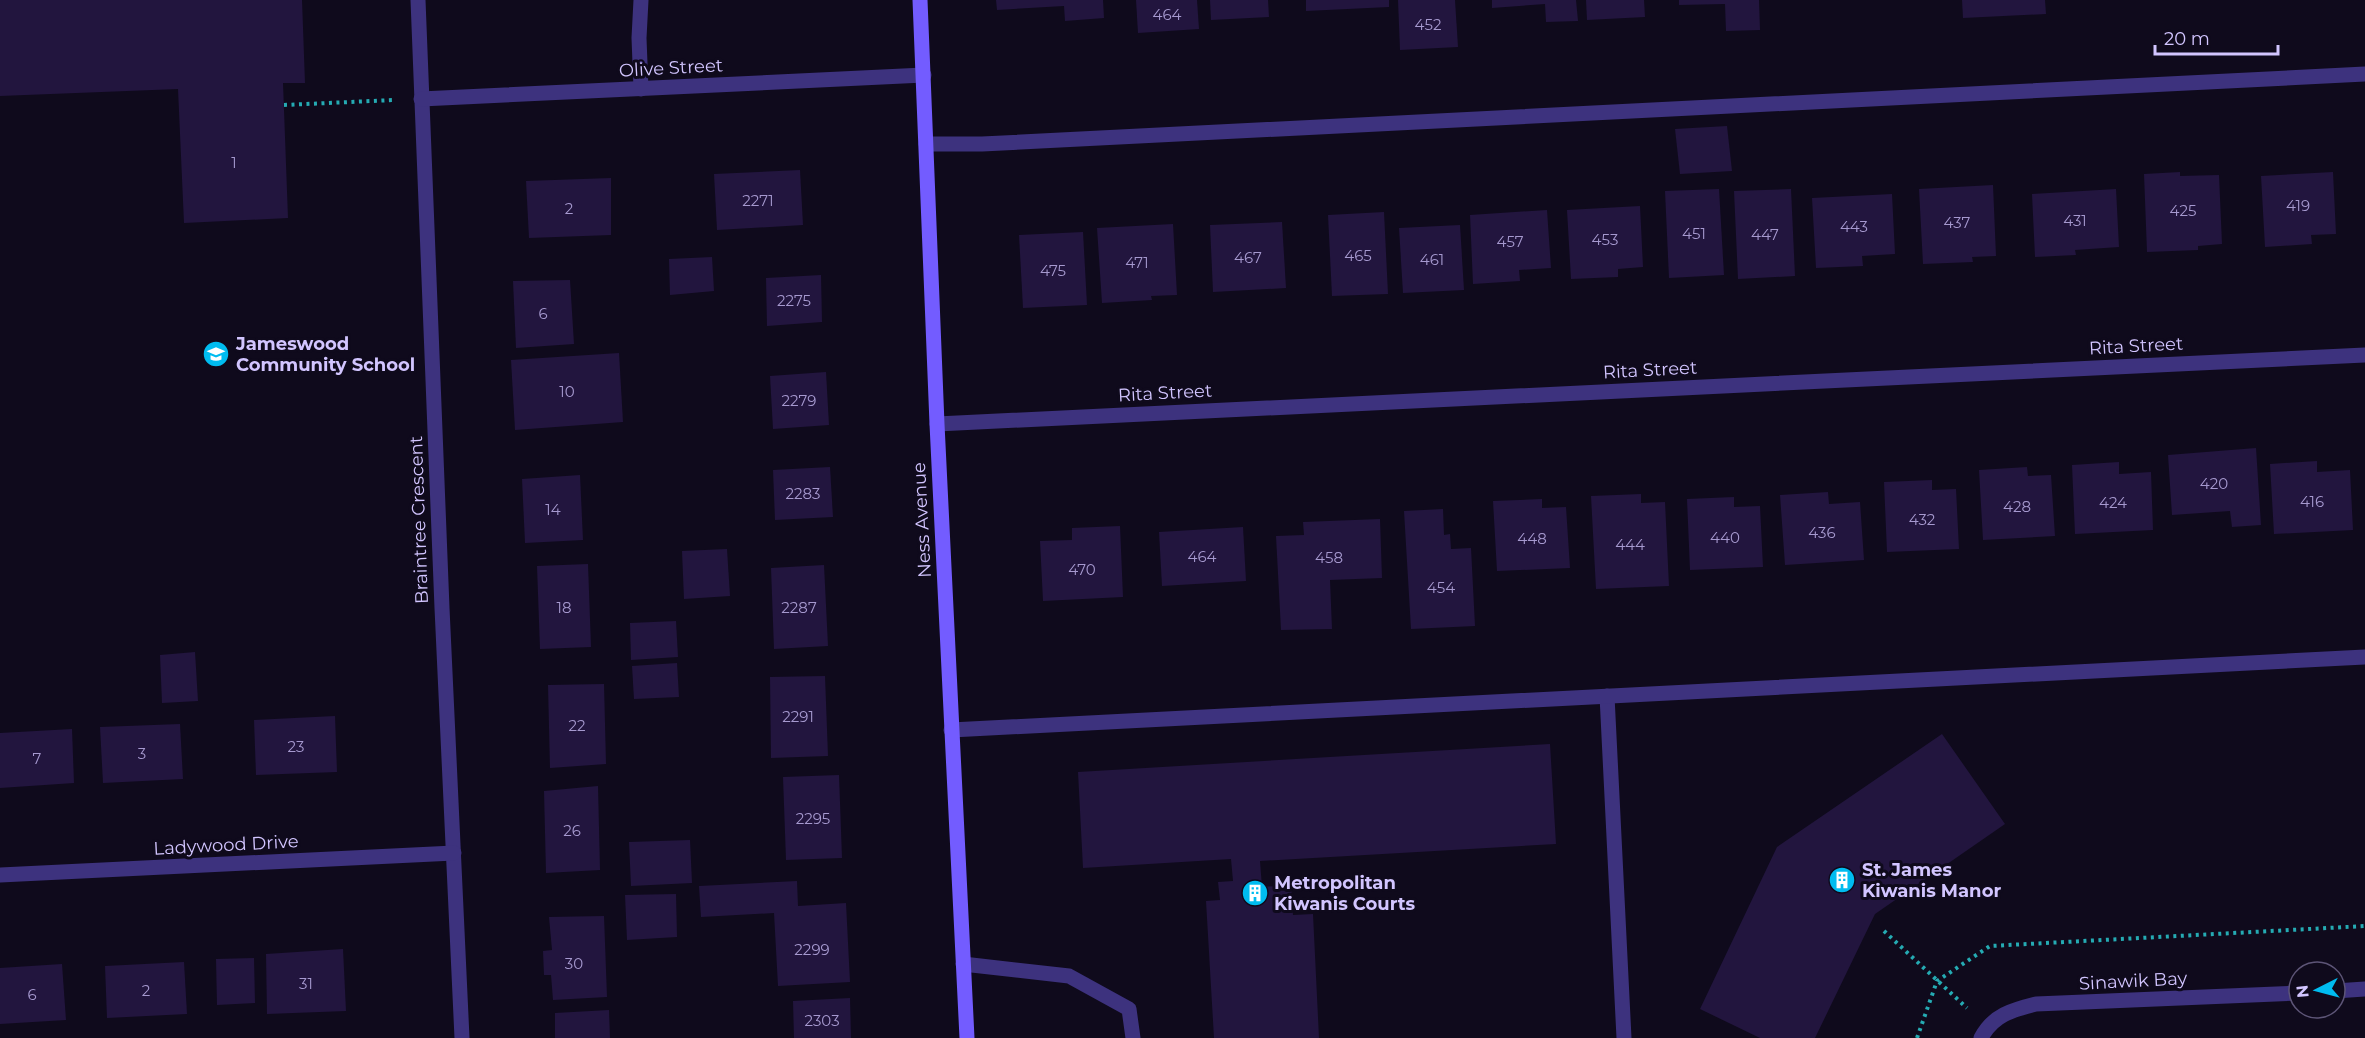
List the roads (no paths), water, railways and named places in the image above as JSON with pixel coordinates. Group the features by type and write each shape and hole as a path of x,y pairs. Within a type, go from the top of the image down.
{"main road":[{"name":"Ness Avenue","path":"920,0 937,424 967,1038"}],"street":[{"name":"Braintree Crescent","path":"418,0 462,1038"},
{"path":"641,0 639,38 641,89"},
{"path":"926,144 982,144 2365,74"},
{"name":"Olive Street","path":"421,99 924,75"},
{"name":"Rita Street","path":"937,424 2365,355"},
{"path":"951,730 2365,657"},
{"path":"1607,696 1624,1038"},
{"name":"Ladywood Drive","path":"0,875 454,853"},
{"path":"963,964 1070,976 1129,1009 1133,1038"},
{"path":"2347,990 2365,989"},
{"name":"Sinawik Bay","path":"1984,1032 2008,1011 2036,1004 2287,994"}],"place":[{"name":"Jameswood Community School","path":"216,354"},
{"name":"St. James Kiwanis Manor","path":"1842,880"},
{"name":"Metropolitan Kiwanis Courts","path":"1255,893"}]}
